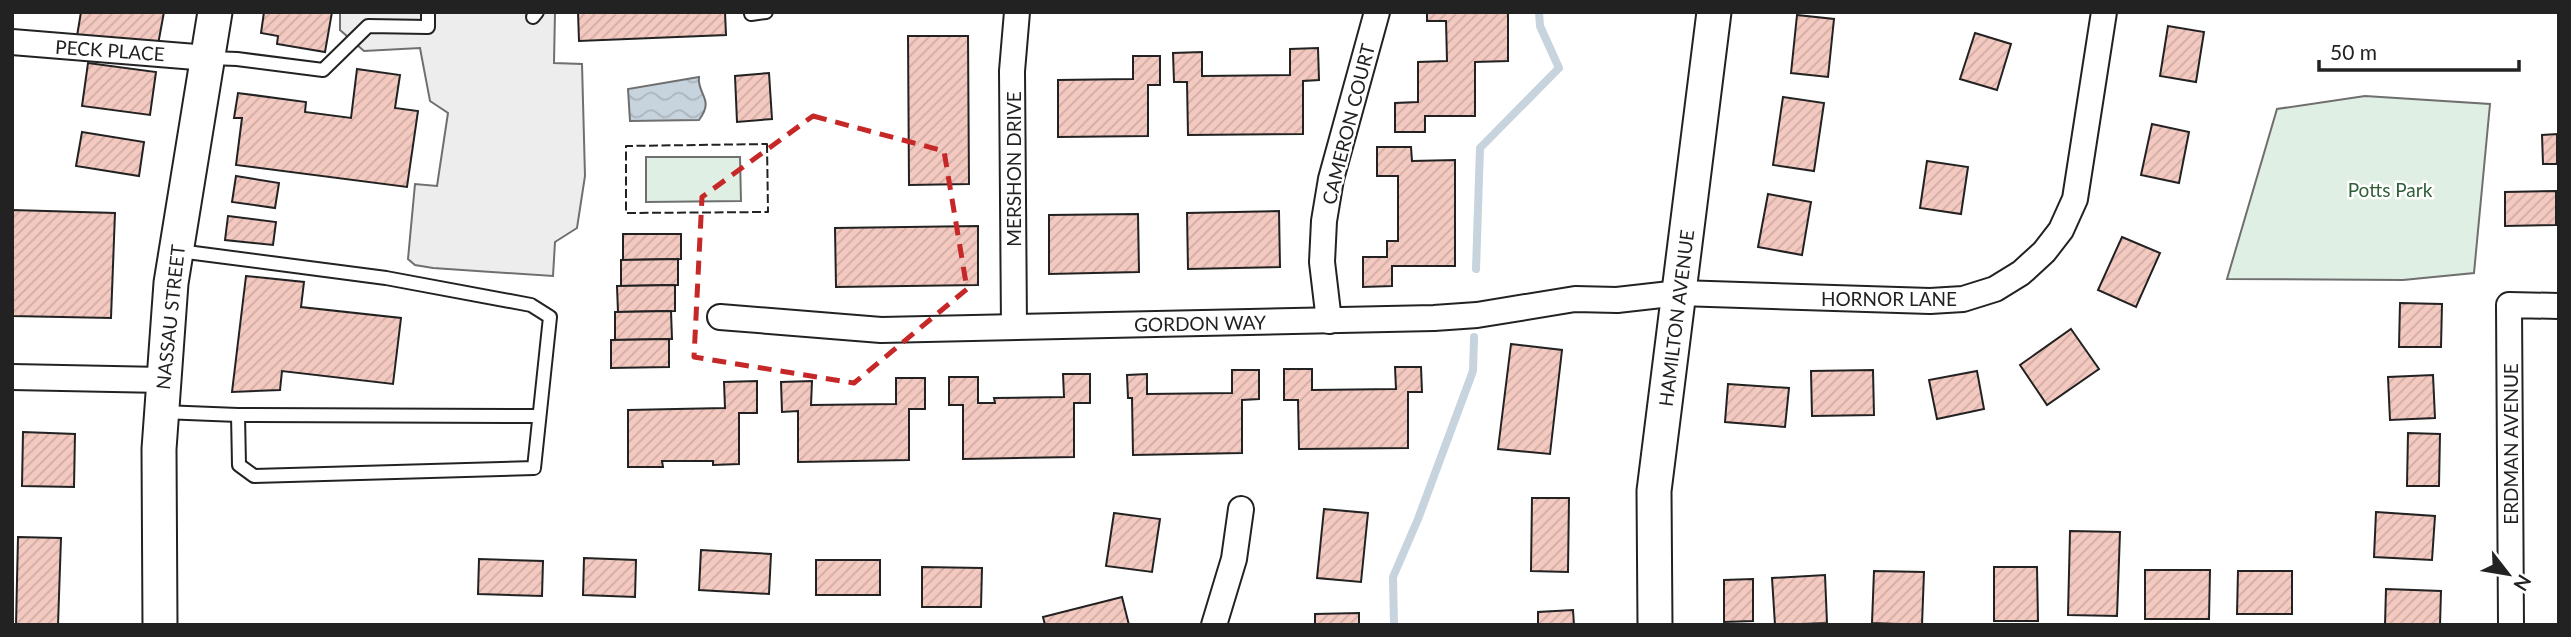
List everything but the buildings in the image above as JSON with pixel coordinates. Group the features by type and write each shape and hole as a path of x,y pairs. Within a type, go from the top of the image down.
{"street":[{"name":"NASSAU STREET","path":"160,625 162,396 176,250 215,12"},
{"name":"MERSHON DRIVE","path":"1014,327 1012,71 1017,12"},
{"name":"CAMERON COURT","path":"1329,321 1322,262 1324,220 1331,179 1377,12"},
{"name":"HAMILTON AVENUE","path":"1655,625 1654,491 1714,12"},
{"name":"HORNOR LANE","path":"1679,293 1930,301 1963,299 1995,289 2021,273 2044,252 2061,230 2075,199 2104,12"},
{"name":"PECK PLACE","path":"12,42 208,58"},
{"name":"GORDON WAY","path":"720,317 881,330 1329,321 1477,315 1575,299 1617,300 1679,293"},
{"name":"ERDMAN AVENUE","path":"2511,625 2509,305 2559,306"},
{"path":"12,377 162,396"},
{"path":"1214,625 1234,559 1241,509"}],"lane":[{"path":"208,58 241,59 323,70 368,26 428,27 428,12"},
{"path":"751,14 766,12"},
{"path":"176,250 386,278 531,305 550,317 534,468 254,476 239,465 238,415"},
{"path":"162,396 238,415 539,416"}],"highlighted area":[{"path":"813,116 944,151 967,289 854,383 694,357 702,197"}],"green space":[{"name":"Potts Park","path":"2365,96 2490,104 2474,273 2403,280 2227,279 2277,109"},
{"path":"646,157 740,157 741,201 646,202"}],"shaded area":[{"path":"340,12 555,12 554,63 582,64 585,176 577,228 555,242 553,276 433,268 415,265 408,259 415,184 437,186 448,113 430,101 420,48 364,51 340,30"}],"water":[{"path":"699,77 706,102 704,113 699,120 630,121 628,89"}],"waterway":[{"path":"1476,269 1480,148 1559,68 1540,26 1539,12"},
{"path":"1394,625 1393,577 1418,519 1473,371 1474,337"}],"fence":[{"path":"767,144 768,212 626,213 626,146 767,144"}]}
